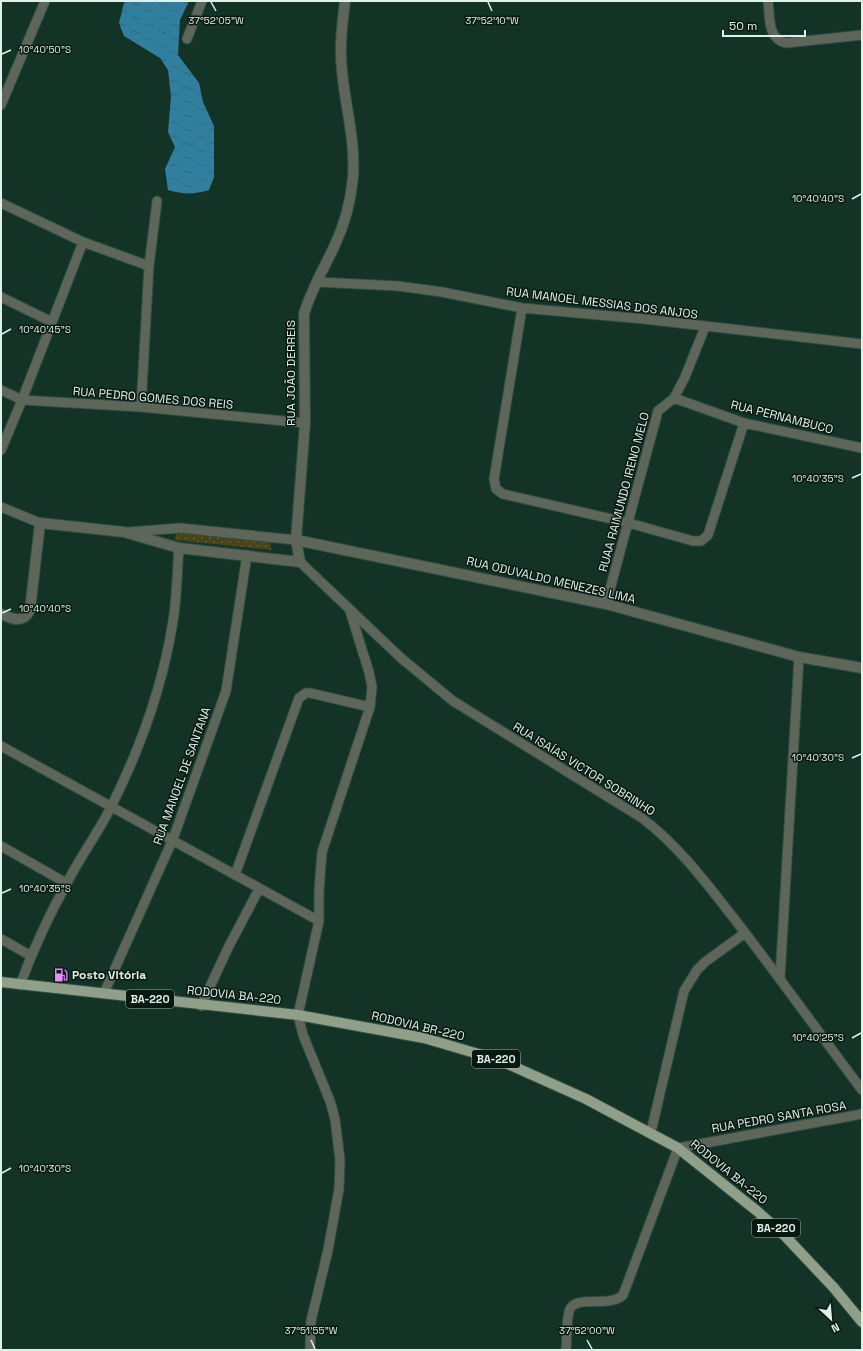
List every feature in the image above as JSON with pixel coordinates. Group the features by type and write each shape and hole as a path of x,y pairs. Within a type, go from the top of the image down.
{"main road":[{"name":"RODOVIA BA-220","path":"1,982 104,993 201,1006 298,1015"},
{"name":"RODOVIA BR-220","path":"298,1015 424,1038 499,1060 566,1089 651,1132 678,1148"},
{"name":"RODOVIA BA-220","path":"678,1148 757,1211 785,1236 829,1283 862,1322"}],"street":[{"path":"1,105 45,1"},
{"path":"186,40 202,1"},
{"name":"RUA JOÃO DERREIS","path":"300,562 296,540 305,424 304,314 309,297 335,246 346,214 353,177 349,114 340,56 345,1"},
{"path":"768,1 771,28 776,39 780,41 786,43 862,35"},
{"path":"141,407 149,266 157,202"},
{"path":"1,203 83,242 149,266"},
{"path":"1,450 83,242"},
{"name":"RUA MANOEL MESSIAS DOS ANJOS","path":"317,282 398,286 442,292 522,308 644,319 862,344"},
{"path":"1,297 52,322"},
{"path":"522,308 494,479 496,488 503,494 629,523 693,541 705,539 744,422"},
{"name":"RUAA RAIMUNDO IRENO MELO","path":"606,604 658,412 674,398 685,377 705,327"},
{"name":"RUA PEDRO GOMES DOS REIS","path":"1,390 22,400 141,407 305,424"},
{"name":"RUA PERNAMBUCO","path":"674,398 744,422 862,448"},
{"path":"1,507 40,523 124,532 179,548 300,562"},
{"path":"1,614 15,620 20,620 27,615 30,610 40,523"},
{"path":"124,532 180,528 296,540"},
{"name":"RUA ODUVALDO MENEZES LIMA","path":"296,540 606,604 799,657 862,668"},
{"path":"20,985 31,956 66,883 110,808 138,746 157,689 173,620 179,548"},
{"name":"RUA MANOEL DE SANTANA","path":"104,993 173,839 226,691 247,556"},
{"name":"RUA ISAÍAS VICTOR SOBRINHO","path":"300,562 401,658 453,701 642,818 658,830 691,864 780,978 862,1090"},
{"path":"310,1350 311,1321 328,1250 339,1189 340,1160 335,1119 330,1101 303,1035 298,1015 319,921 319,891 322,852 370,707 372,687 350,609"},
{"path":"780,978 799,657"},
{"path":"235,875 299,698 306,693 310,693 370,707"},
{"path":"1,746 110,808 173,839 259,889 319,921"},
{"path":"1,846 66,883"},
{"path":"201,1006 228,948 259,889"},
{"path":"651,1132 684,991 697,970 705,962 745,933"},
{"path":"1,939 31,956"},
{"name":"RUA PEDRO SANTA ROSA","path":"678,1148 862,1114"},
{"path":"566,1350 569,1311 573,1305 579,1303 617,1300 626,1290 678,1148"}],"shaded area":[{"path":"176,533 271,542 271,550 175,540"}],"water":[{"path":"127,1 189,1 180,20 178,55 199,83 203,102 214,126 214,177 209,190 198,193 188,193 168,190 165,169 175,147 168,132 171,97 168,70 160,58 124,36 119,23 124,3"}],"place":[{"name":"Posto Vitória","path":"61,975"}]}
